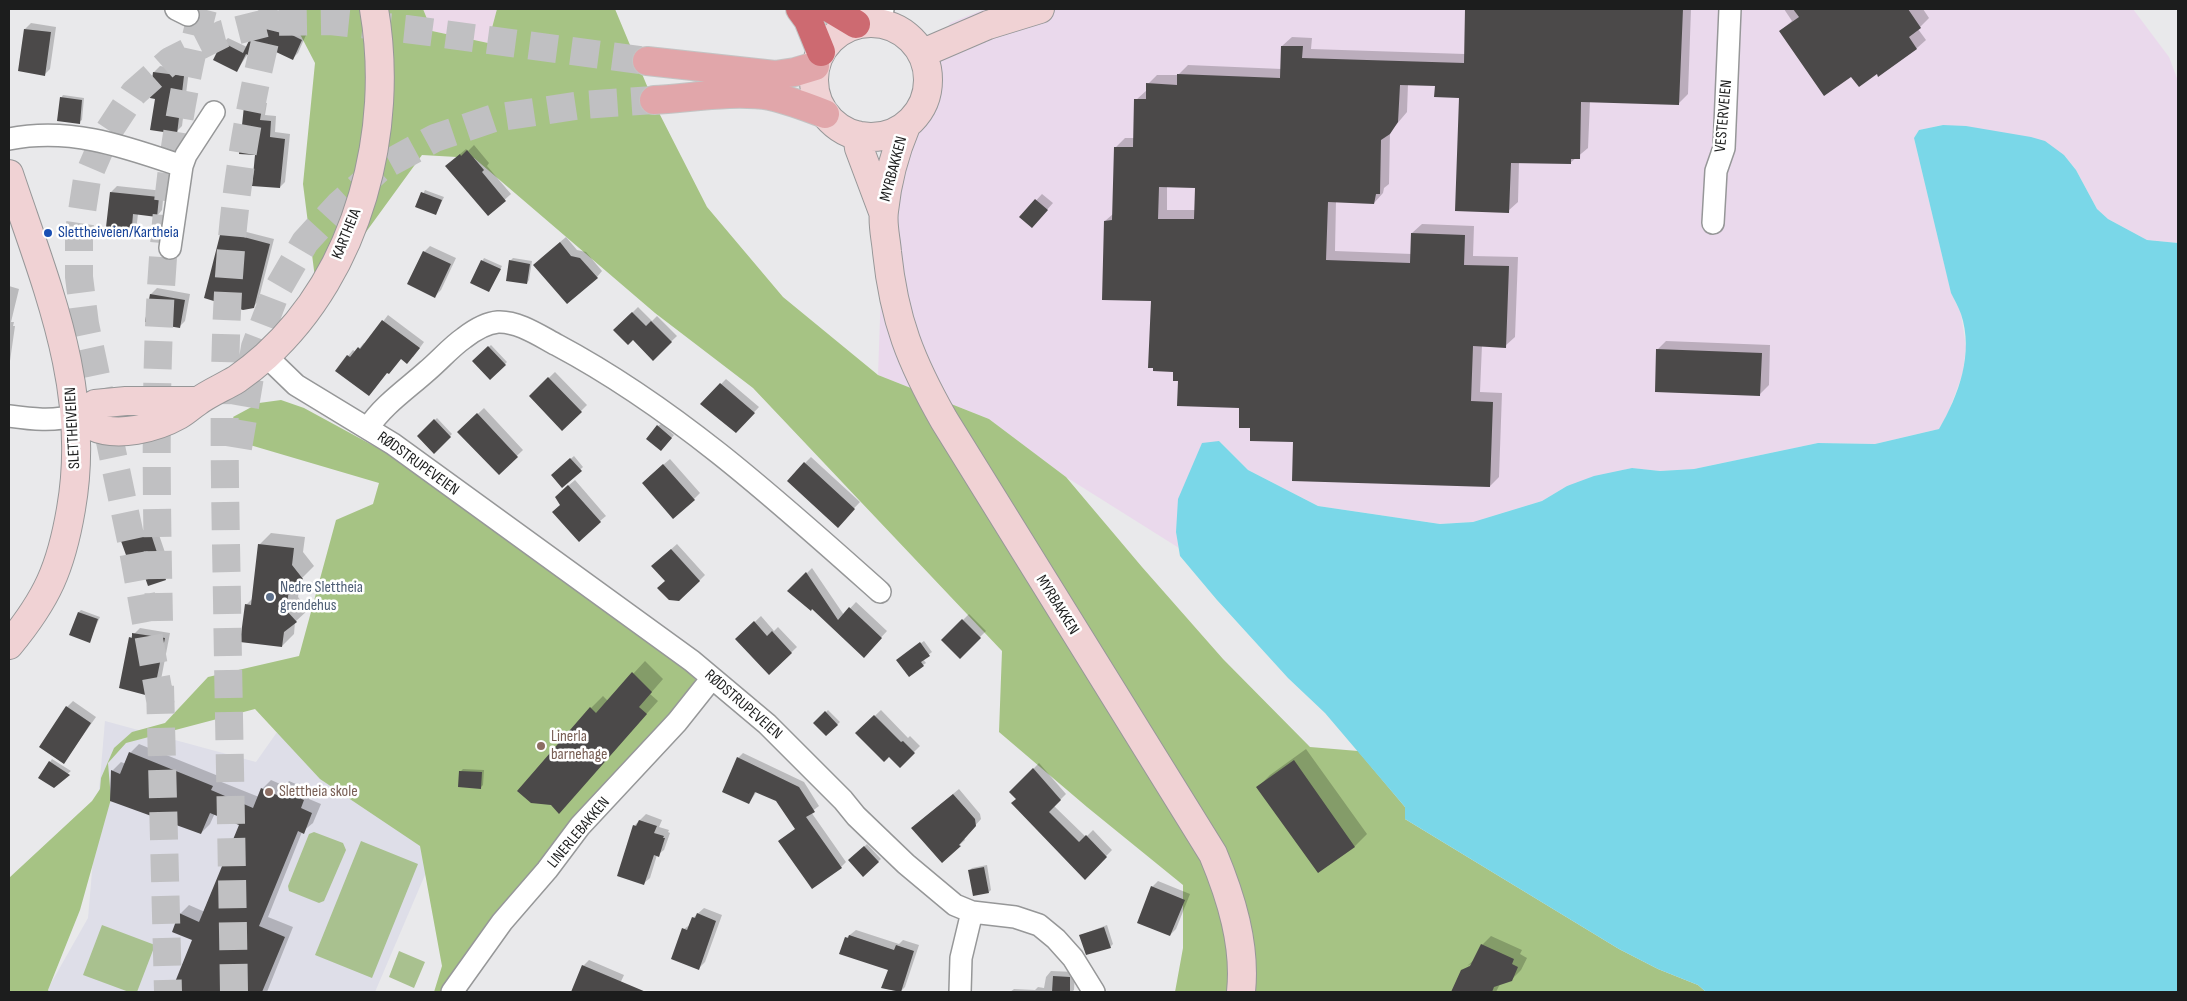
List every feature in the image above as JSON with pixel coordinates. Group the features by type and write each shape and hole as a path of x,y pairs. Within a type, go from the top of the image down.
{"highway":[{"path":"800,9 808,20 818,59"},
{"path":"831,9 873,18"}],"main road":[{"path":"647,61 775,75 795,72 818,59"},
{"path":"654,100 739,95 769,96 798,103 825,114"}],"street":[{"name":"KARTHEIA","path":"76,415 93,426 109,430 132,430 177,417 198,401 237,379 266,356 299,319 330,272 351,227 368,173 378,118 381,81 374,9"},
{"path":"923,53 988,25 1040,9"},
{"name":"VESTERVEIEN","path":"1713,223 1716,171 1724,148 1730,9"},
{"path":"873,18 897,28 912,38 923,53 928,68 929,85 926,100 918,114 906,126 892,134 876,137 857,135 839,128 825,114 815,91 818,59 830,40 842,30 873,18"},
{"path":"170,248 182,166 186,155 214,112"},
{"name":"MYRBAKKEN","path":"883,212 896,151 906,126"},
{"path":"9,139 37,134 92,138 182,166"},
{"name":"MYRBAKKEN","path":"857,135 859,148 883,212 888,267 901,332 924,384 1039,575 1213,854 1230,900 1236,926 1240,949 1241,992"},
{"name":"SLETTHEIVEIEN","path":"9,174 51,300 67,360 76,415 77,448 75,480 64,547 56,573 34,614 9,645"},
{"name":"RØDSTRUPEVEIEN","path":"368,428 386,407 463,339 480,328 497,322 513,324 536,333 585,359 684,426 774,497 880,592"},
{"name":"RØDSTRUPEVEIEN","path":"266,356 296,385 368,428 643,624 743,702 906,864 955,905 972,912 1015,917 1039,925 1056,939 1073,958 1094,992"},
{"path":"9,416 31,420 67,418 76,415"},
{"name":"LINERLEBAKKEN","path":"452,992 502,922 547,870 580,826 677,722 712,678"},
{"path":"960,992 961,958 972,912"}],"shaded area":[{"path":"423,9 497,9 488,43 432,31"},
{"path":"985,9 2133,9 2169,57 2178,81 2178,243 2147,240 2108,219 2097,209 2076,170 2064,155 1942,125 1919,130 1914,138 1951,292 1961,314 1966,347 1963,373 1948,413 1939,429 1875,444 1818,443 1694,469 1660,471 1631,468 1567,486 1542,501 1473,522 1440,524 1318,506 1248,470 1219,441 1176,532 1179,548 1066,477 989,419 878,375 884,205 950,23"},
{"name":"Slettheia skole","path":"346,634 448,821 375,992 46,992 88,918 105,721 256,762"}],"green space":[{"path":"287,9 423,9 432,31 488,43 497,9 615,9 655,105 707,207 783,297 878,375 989,419 1066,477 1223,659 1310,747 1358,751 1405,807 1405,819 1619,949 1658,969 1698,985 1706,992 1175,992 1183,948 1183,885 999,732 1002,651 753,388 655,313 474,158 422,155 350,254 315,278 303,184 315,63"},
{"path":"281,400 304,408 385,452 679,651 703,693 452,992 434,992 442,966 420,846 320,779 255,709 126,743 108,763 111,799 80,910 48,990 49,992 9,992 9,878 92,801 100,789 101,778 114,748 132,732 165,723 208,677 299,656 336,520 373,504 379,483 250,445 233,417 259,403"},
{"path":"314,832 343,843 346,850 324,901 319,903 289,891 288,886 309,834"},
{"path":"361,841 418,864 372,978 315,955"},
{"path":"102,925 155,945 137,992 129,992 83,975"},
{"path":"399,951 425,962 414,988 389,977"}],"water":[{"path":"1943,125 1966,126 2045,141 2064,155 2076,170 2097,209 2108,219 2147,240 2178,243 2178,992 1706,992 1698,985 1658,969 1619,949 1405,819 1405,807 1325,713 1288,678 1180,556 1176,532 1178,499 1202,443 1219,441 1248,470 1318,506 1440,524 1473,522 1542,501 1567,486 1594,476 1632,468 1660,471 1694,469 1818,443 1875,444 1939,429 1953,402 1962,373 1965,359 1965,329 1961,314 1951,293 1914,138 1919,130"}],"building":[{"path":"1465,9 1683,9 1679,105 1581,102 1580,159 1571,159 1571,164 1511,163 1509,213 1455,211 1459,98 1434,97 1435,86 1400,85 1398,122 1390,134 1381,140 1380,194 1376,194 1374,204 1328,202 1326,260 1410,263 1411,233 1465,235 1464,265 1509,266 1506,348 1473,346 1471,401 1493,402 1490,487 1292,481 1293,442 1250,441 1250,428 1239,428 1239,408 1177,406 1178,381 1173,381 1173,372 1153,371 1153,368 1148,368 1151,301 1102,300 1104,221 1112,220 1114,147 1133,147 1134,99 1146,99 1146,83 1177,85 1177,74 1280,78 1281,46 1303,46 1302,58 1464,63","holes":["1159,187 1195,188 1194,219 1158,219"]},
{"path":"1793,9 1908,9 1921,28 1909,37 1917,49 1878,77 1877,74 1859,87 1851,77 1824,96 1779,31 1799,17"},
{"path":"263,12 287,23 284,31 302,40 293,60 274,51 267,65 246,54 237,72 213,60 222,42 243,53"},
{"path":"24,29 51,32 45,76 18,71"},
{"path":"153,72 184,76 177,134 150,130 155,99 150,98"},
{"path":"60,97 82,100 80,124 57,121"},
{"path":"244,106 262,108 260,120 271,121 270,137 285,139 280,188 252,186 255,155 239,154"},
{"path":"467,150 506,201 488,216 445,166"},
{"path":"110,192 159,197 157,217 133,214 131,239 105,236"},
{"path":"421,192 442,200 436,215 415,207"},
{"path":"1035,199 1048,210 1032,228 1019,217"},
{"path":"221,231 270,244 254,308 243,310 204,298"},
{"path":"560,242 571,256 580,258 598,278 567,304 533,265"},
{"path":"423,251 451,264 435,298 407,284"},
{"path":"481,260 501,269 489,292 470,283"},
{"path":"509,260 530,264 527,284 506,281"},
{"path":"150,294 185,300 180,328 145,322"},
{"path":"632,312 646,326 651,321 672,342 653,361 633,340 628,345 613,330"},
{"path":"382,320 420,348 407,364 401,359 369,396 335,371 347,355 350,357 358,347 360,349"},
{"path":"488,346 506,365 490,380 472,361"},
{"path":"1656,349 1762,353 1760,396 1655,392"},
{"path":"548,377 582,412 562,431 529,396"},
{"path":"720,383 755,413 736,433 700,404"},
{"path":"477,413 518,457 499,475 457,432"},
{"path":"434,419 451,437 434,454 417,436"},
{"path":"657,425 672,438 661,451 646,439"},
{"path":"570,458 582,471 562,488 551,475"},
{"path":"804,462 855,509 838,528 787,481"},
{"path":"663,464 695,500 673,519 642,483"},
{"path":"568,485 601,522 579,542 552,512 560,505 555,497"},
{"path":"150,531 166,580 148,586 141,566 131,569 121,541"},
{"name":"Nedre Slettheia grendehus","path":"258,544 294,548 292,565 303,579 289,590 286,610 297,622 284,632 282,647 240,642 245,604 251,605"},
{"path":"671,549 700,581 679,601 669,600 657,588 665,581 651,566"},
{"path":"806,572 838,620 849,607 882,638 864,658 812,609 811,611 787,591"},
{"path":"78,612 98,619 90,643 69,635"},
{"path":"962,619 981,638 960,659 941,640"},
{"path":"754,621 767,636 772,631 792,653 769,675 735,639"},
{"path":"132,633 165,638 153,697 119,688 129,637 132,638"},
{"path":"920,642 930,656 921,662 924,666 909,677 896,660"},
{"path":"632,672 652,692 639,707 647,714 559,814 551,805 531,803 517,791 590,707 596,713"},
{"path":"66,706 91,723 64,764 39,747"},
{"path":"825,711 838,725 826,736 813,723"},
{"path":"874,715 915,753 900,768 889,757 884,762 855,733"},
{"path":"129,752 213,786 211,790 253,808 261,788 277,795 279,790 304,800 301,808 312,813 304,834 298,831 259,926 285,937 262,992 171,992 192,940 172,932 179,913 199,922 239,825 210,813 201,834 110,801 111,770 120,774"},
{"path":"737,757 799,787 815,812 806,817 842,868 812,889 778,841 795,829 776,801 755,792 749,804 722,792"},
{"path":"1294,760 1355,847 1318,873 1256,787"},
{"path":"49,761 70,775 54,788 38,778"},
{"path":"1033,768 1061,800 1049,812 1079,842 1086,835 1107,857 1085,880 1011,803 1016,799 1009,792"},
{"path":"459,771 482,772 481,789 458,787"},
{"path":"953,794 975,819 976,826 959,845 961,846 942,863 911,828"},
{"path":"639,820 657,826 654,833 665,838 659,857 654,855 644,885 617,876 633,825 636,826"},
{"path":"864,846 879,862 863,877 848,860"},
{"path":"984,867 989,893 973,896 968,870"},
{"path":"1151,886 1185,900 1170,936 1137,923"},
{"path":"697,913 716,921 699,970 671,959 682,928 687,930 692,917 695,918"},
{"path":"1104,927 1111,948 1086,955 1079,935"},
{"path":"849,935 894,950 896,945 914,951 901,992 881,988 888,970 839,954 845,937 848,938"},
{"path":"1481,944 1514,959 1512,964 1518,967 1512,981 1494,987 1492,992 1451,992 1461,970 1470,966"},
{"path":"582,965 646,992 571,992"},
{"path":"1053,976 1070,977 1070,992 1052,992"}],"tunnel":[{"path":"159,621 157,390 165,236 173,160 186,84 203,9"},
{"path":"234,992 225,464 226,328 232,238 243,151 273,9"},
{"path":"161,705 132,545 85,324 79,277 79,231 87,179 106,135 134,93 170,61 223,34 270,22 330,21 406,29 647,61"},
{"path":"238,448 255,347 276,292 305,242 339,205 380,168 435,138 494,118 582,105 654,100"},
{"path":"160,686 168,992"}],"place":[{"name":"Slettheiveien/Kartheia","path":"48,233"},
{"name":"Nedre Slettheia grendehus","path":"270,597"},
{"name":"Linerla barnehage","path":"541,746"},
{"name":"Slettheia skole","path":"269,792"}]}
